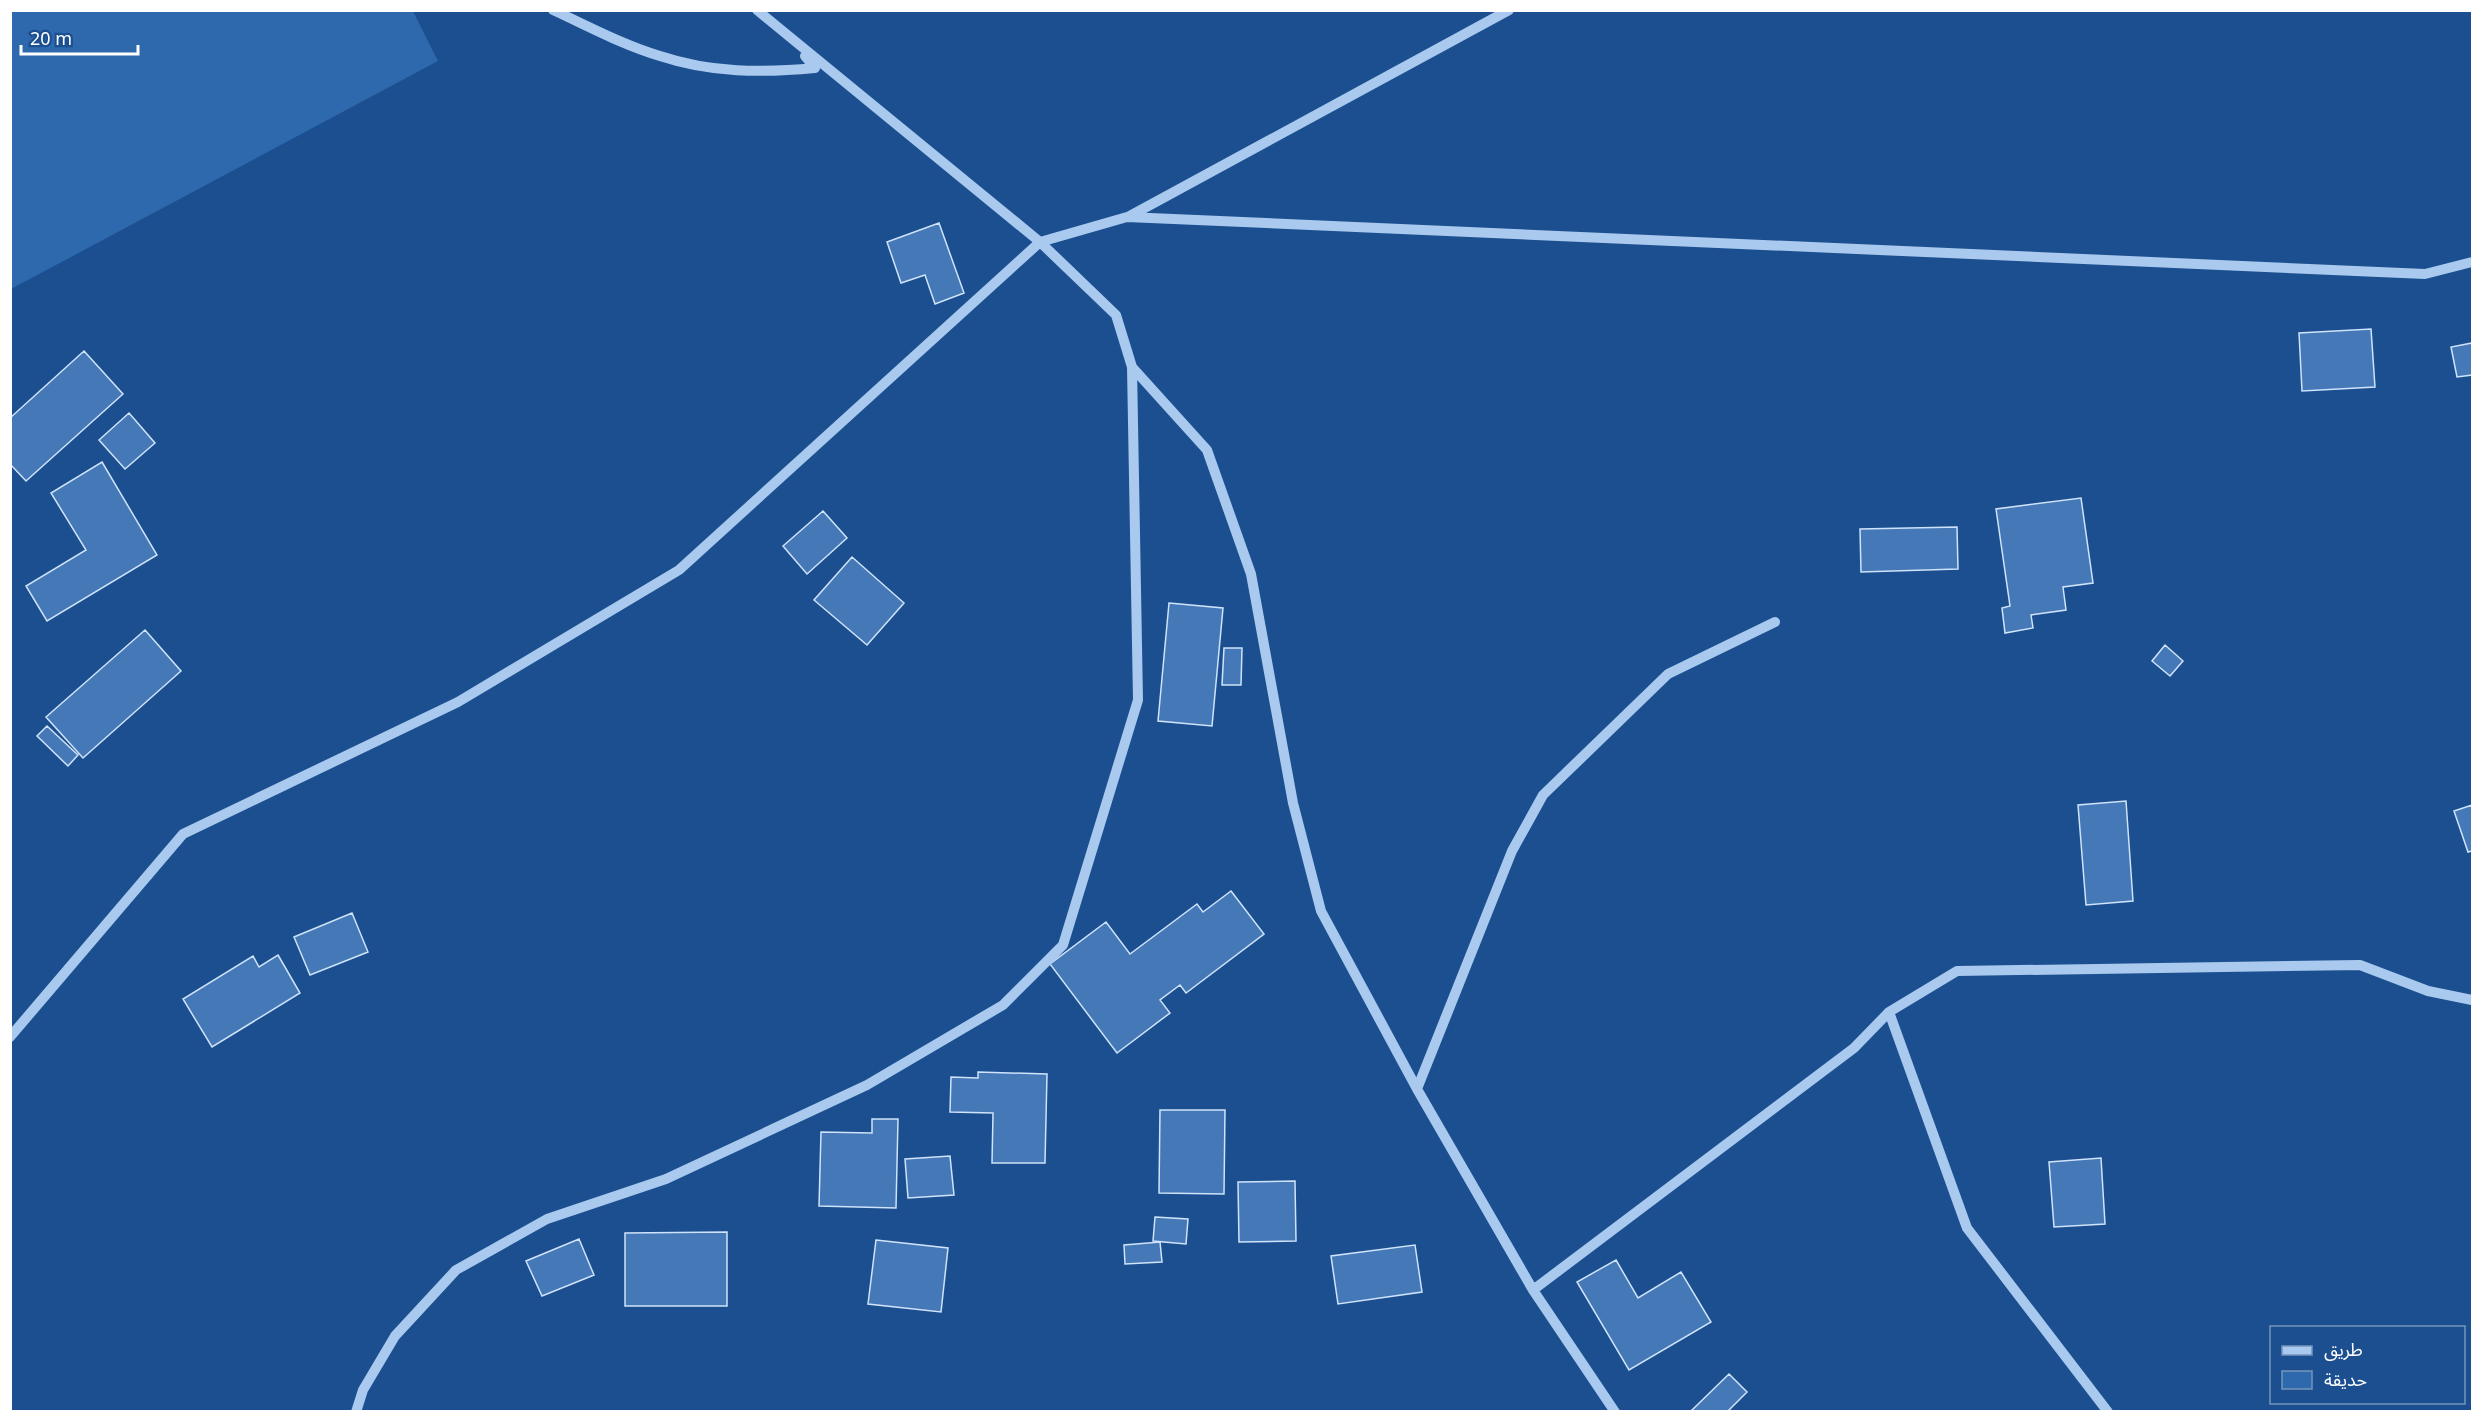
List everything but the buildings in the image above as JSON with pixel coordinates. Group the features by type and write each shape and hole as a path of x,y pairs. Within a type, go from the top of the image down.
{"street":[{"path":"553,10 659,56 698,66 736,71 776,72 815,68 780,29"},
{"path":"356,1412 363,1390 395,1336 456,1270 547,1219 666,1179 867,1085 1003,1005 1063,945 1138,700 1132,367 1116,315 1040,242 757,10"},
{"path":"10,1037 183,834 458,702 679,570 1040,242 1127,217 1509,10"},
{"path":"1127,217 2426,274 2472,262"},
{"path":"1132,367 1207,450 1251,574 1293,803 1321,911 1417,1089 1533,1290 1615,1412"},
{"path":"1417,1089 1512,851 1543,795 1668,674 1775,622"},
{"path":"1533,1290 1854,1048 1889,1012 1957,971 2360,965 2428,991 2472,1000"},
{"path":"1889,1012 1967,1228 2108,1412"}],"green space":[{"path":"11,10 413,11 438,61 11,289"}]}
